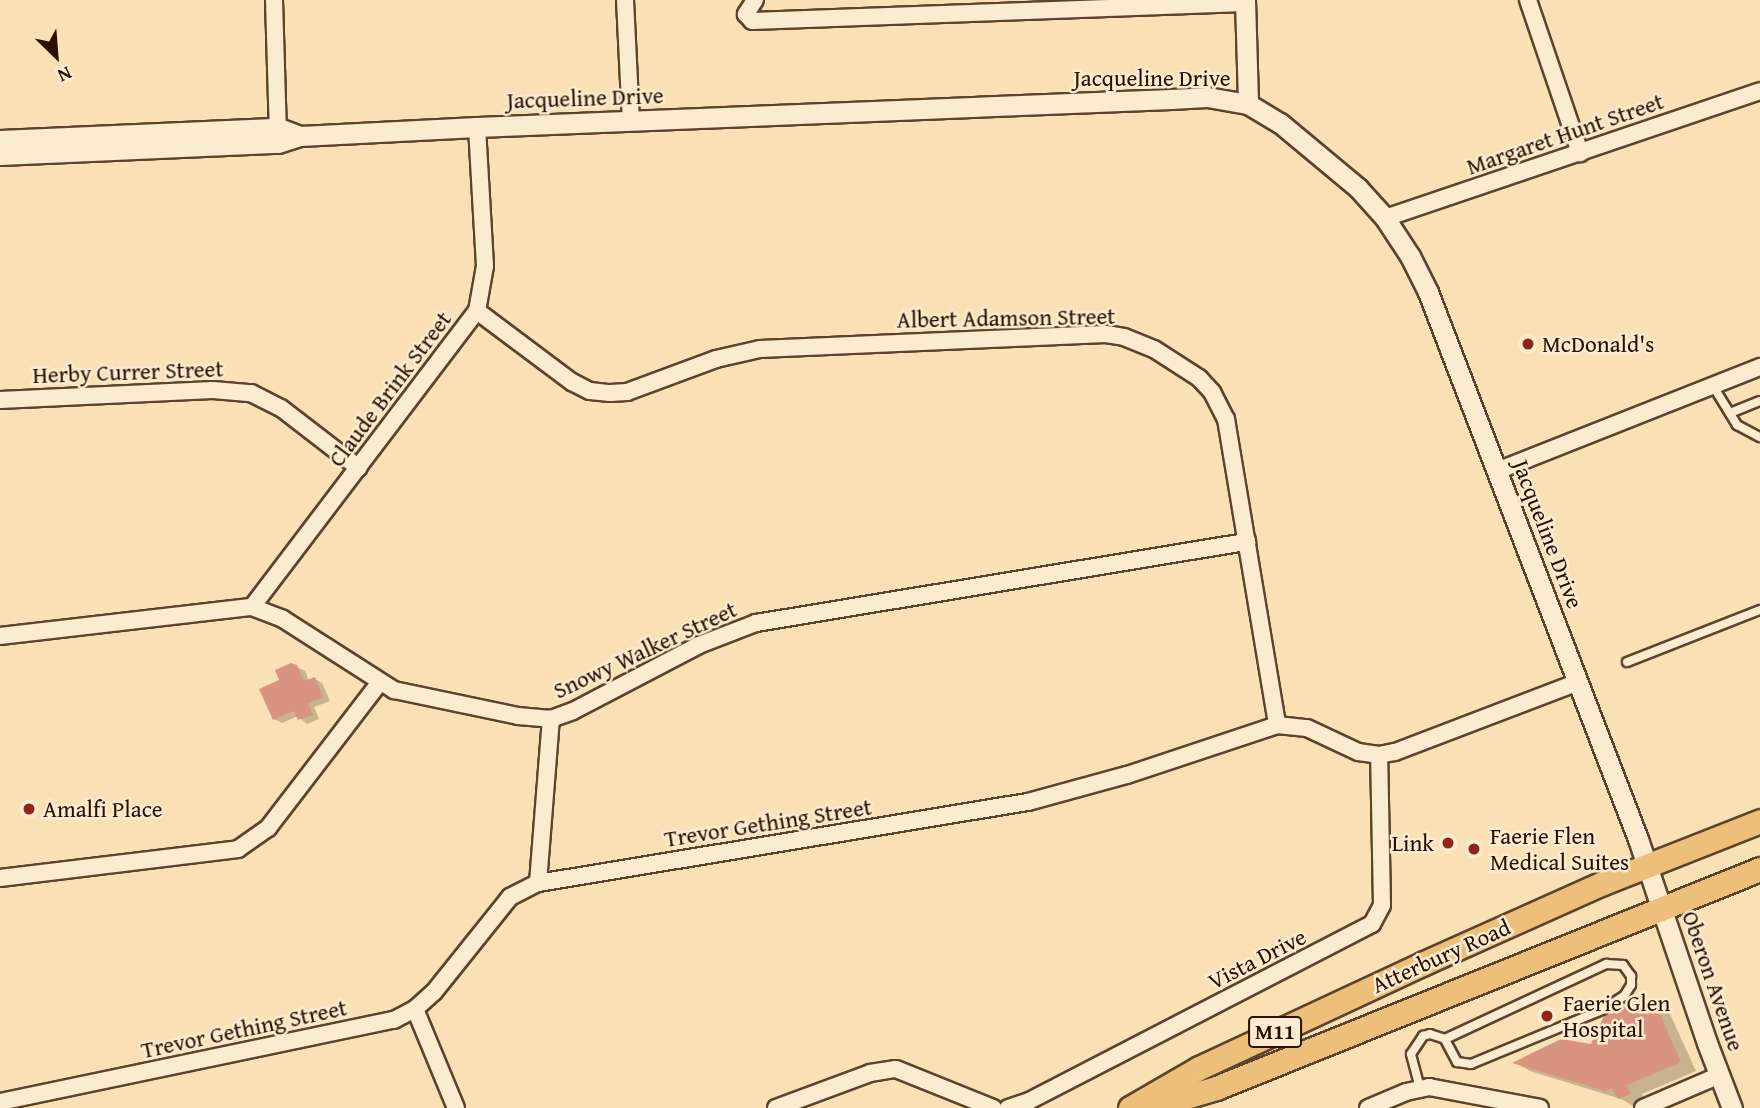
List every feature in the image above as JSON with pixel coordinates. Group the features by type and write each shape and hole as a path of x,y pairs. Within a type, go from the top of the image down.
{"main road":[{"name":"Atterbury Road","path":"1130,1108 1199,1068 1423,962 1647,865 1760,821"},
{"name":"Atterbury Road","path":"1150,1108 1228,1083 1760,869"}],"street":[{"path":"274,0 279,136"},
{"path":"625,0 631,121"},
{"path":"755,0 746,14 752,21 1245,2 1248,104"},
{"path":"1528,0 1580,153"},
{"name":"Margaret Hunt Street","path":"1385,218 1760,91"},
{"name":"Jacqueline Drive","path":"0,140 300,136 1207,97 1248,104 1310,146 1358,188 1385,218 1410,256 1428,292 1662,908"},
{"name":"Claude Brink Street","path":"252,607 477,310 485,267 477,127"},
{"name":"Jacqueline Drive","path":"0,155 279,136"},
{"name":"Albert Adamson Street","path":"477,310 572,382 590,391 610,393 627,392 716,359 760,349 1092,334 1131,339 1187,369 1207,385 1217,399 1228,426 1277,724"},
{"path":"1497,471 1760,367"},
{"name":"Herby Currer Street","path":"0,400 214,390 251,393 281,408 359,468"},
{"name":"Snowy Walker Street","path":"0,636 252,607 283,619 394,690 534,719 551,719 568,713 699,645 756,623 1247,542"},
{"path":"0,878 238,849 268,828 380,682"},
{"path":"1277,724 1297,725 1352,750 1380,755 1412,747 1578,682"},
{"path":"538,883 551,719"},
{"name":"Trevor Gething Street","path":"0,1102 394,1020 415,1009 434,992 508,899 538,883 1028,802 1127,775 1277,724"},
{"name":"Vista Drive","path":"1007,1108 1030,1101 1372,924 1382,905 1380,755"},
{"name":"Oberon Avenue","path":"1662,908 1732,1108"},
{"path":"415,1009 456,1108"},
{"path":"776,1108 870,1073 896,1069 993,1108"},
{"path":"1643,1108 1720,1075"},
{"path":"1367,1108 1420,1088 1441,1088 1540,1108"}],"lane":[{"path":"1713,386 1737,425 1760,437"},
{"path":"1730,413 1760,401"},
{"path":"1627,662 1760,610"},
{"path":"1420,1088 1411,1057 1414,1044 1426,1034 1444,1039 1606,964 1623,965 1632,976 1631,985 1624,996 1602,1010 1471,1064 1457,1062 1444,1039"}],"building":[{"path":"291,663 297,665 304,681 315,677 323,697 308,703 313,715 298,720 294,711 273,720 259,689 279,680 275,670"},
{"path":"1633,997 1655,1003 1681,1062 1627,1085 1631,1094 1618,1099 1612,1088 1605,1091 1512,1063 1561,1039 1591,1044 1604,1016 1621,1006 1629,1009"}],"place":[{"name":"McDonald's","path":"1528,344"},
{"name":"Amalfi Place","path":"29,809"},
{"name":"Link","path":"1448,843"},
{"name":"Faerie Flen Medical Suites","path":"1474,849"},
{"name":"Faerie Glen Hospital","path":"1547,1016"}]}
